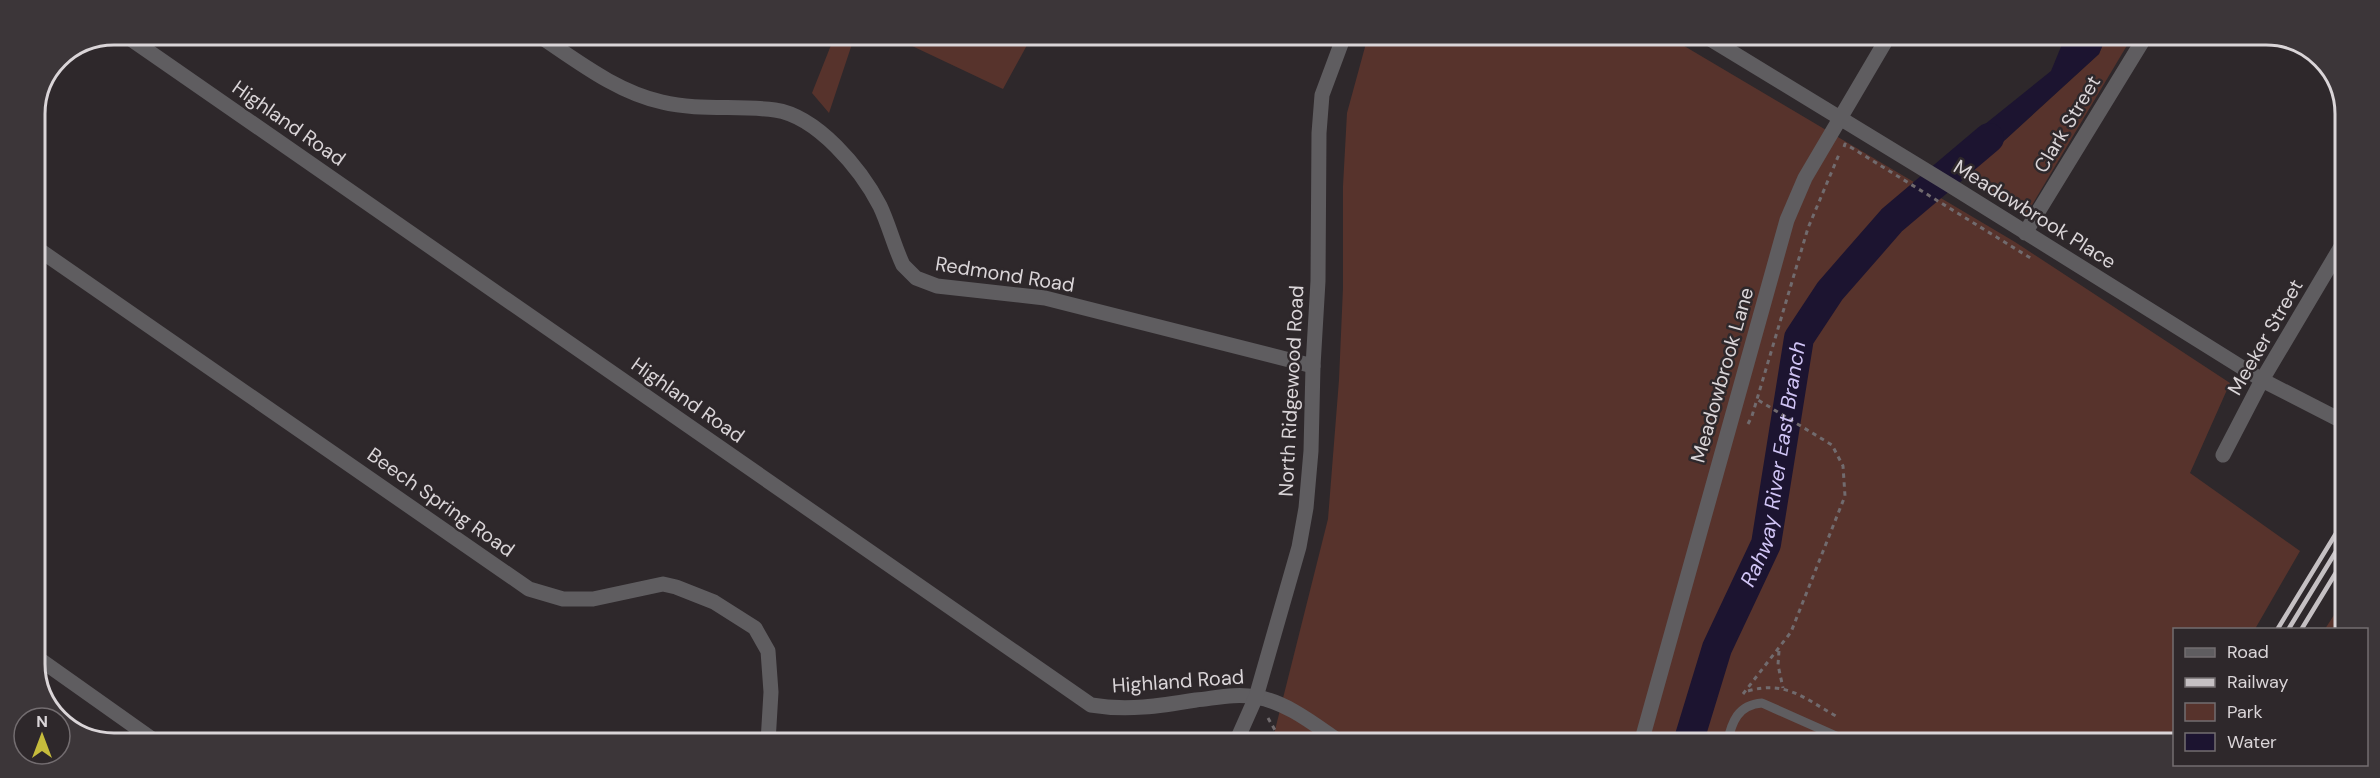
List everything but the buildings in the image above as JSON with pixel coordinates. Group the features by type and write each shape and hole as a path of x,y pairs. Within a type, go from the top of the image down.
{"street":[{"name":"Highland Road","path":"141,45 1091,705 1138,709 1230,696 1256,697 1274,702 1326,733"},
{"name":"Redmond Road","path":"554,45 627,91 662,103 769,110 803,118 821,132 856,170 880,207 903,265 908,272 925,283 958,289 1045,298 1313,366"},
{"name":"North Ridgewood Road","path":"1240,733 1256,697 1299,547 1306,508 1311,451 1318,281 1317,153 1322,95 1341,45"},
{"name":"Meadowbrook Place","path":"1720,45 2262,380 2335,417"},
{"name":"Meadowbrook Lane","path":"1644,733 1787,220 1805,178 1883,45"},
{"name":"Clark Street","path":"2025,233 2140,45"},
{"name":"Beech Spring Road","path":"45,256 529,589 563,599 593,599 663,584 714,602 756,628 768,651 771,692 769,733"},
{"name":"Meeker Street","path":"2223,455 2262,380 2335,257"},
{"path":"45,663 144,733"}],"lane":[{"path":"1730,733 1736,715 1751,704 1762,703 1830,733"}],"path":[{"path":"1738,698 1746,691 1791,632 1845,496 1843,466 1832,445 1757,400 1808,228 1845,144 2032,259"},
{"path":"1779,649 1778,665 1783,688"},
{"path":"1746,691 1762,687 1783,688 1836,716"},
{"path":"1256,697 1277,733"}],"green space":[{"path":"831,45 852,45 829,113 812,93"},
{"path":"910,45 1027,45 1003,89"},
{"path":"1366,45 1683,45 2015,242 2230,383 2190,473 2300,551 2256,628 2173,628 2173,733 1274,733 1328,519 1339,380 1343,288 1343,186 1347,113"},
{"path":"2103,45 2127,45 2026,215 1973,179 1970,172 2099,54"},
{"path":"2334,615 2335,628 2326,628"}],"water":[{"path":"2062,45 2103,45 2099,54 1970,172 1944,157 2051,71"}],"waterway":[{"name":"Rahway River East Branch","path":"1691,733 1717,648 1766,544 1799,338 1830,291 1892,220 1989,138"}],"railway":[{"path":"2278,628 2335,535"},
{"path":"2289,628 2335,553"},
{"path":"2302,628 2335,574"}]}
